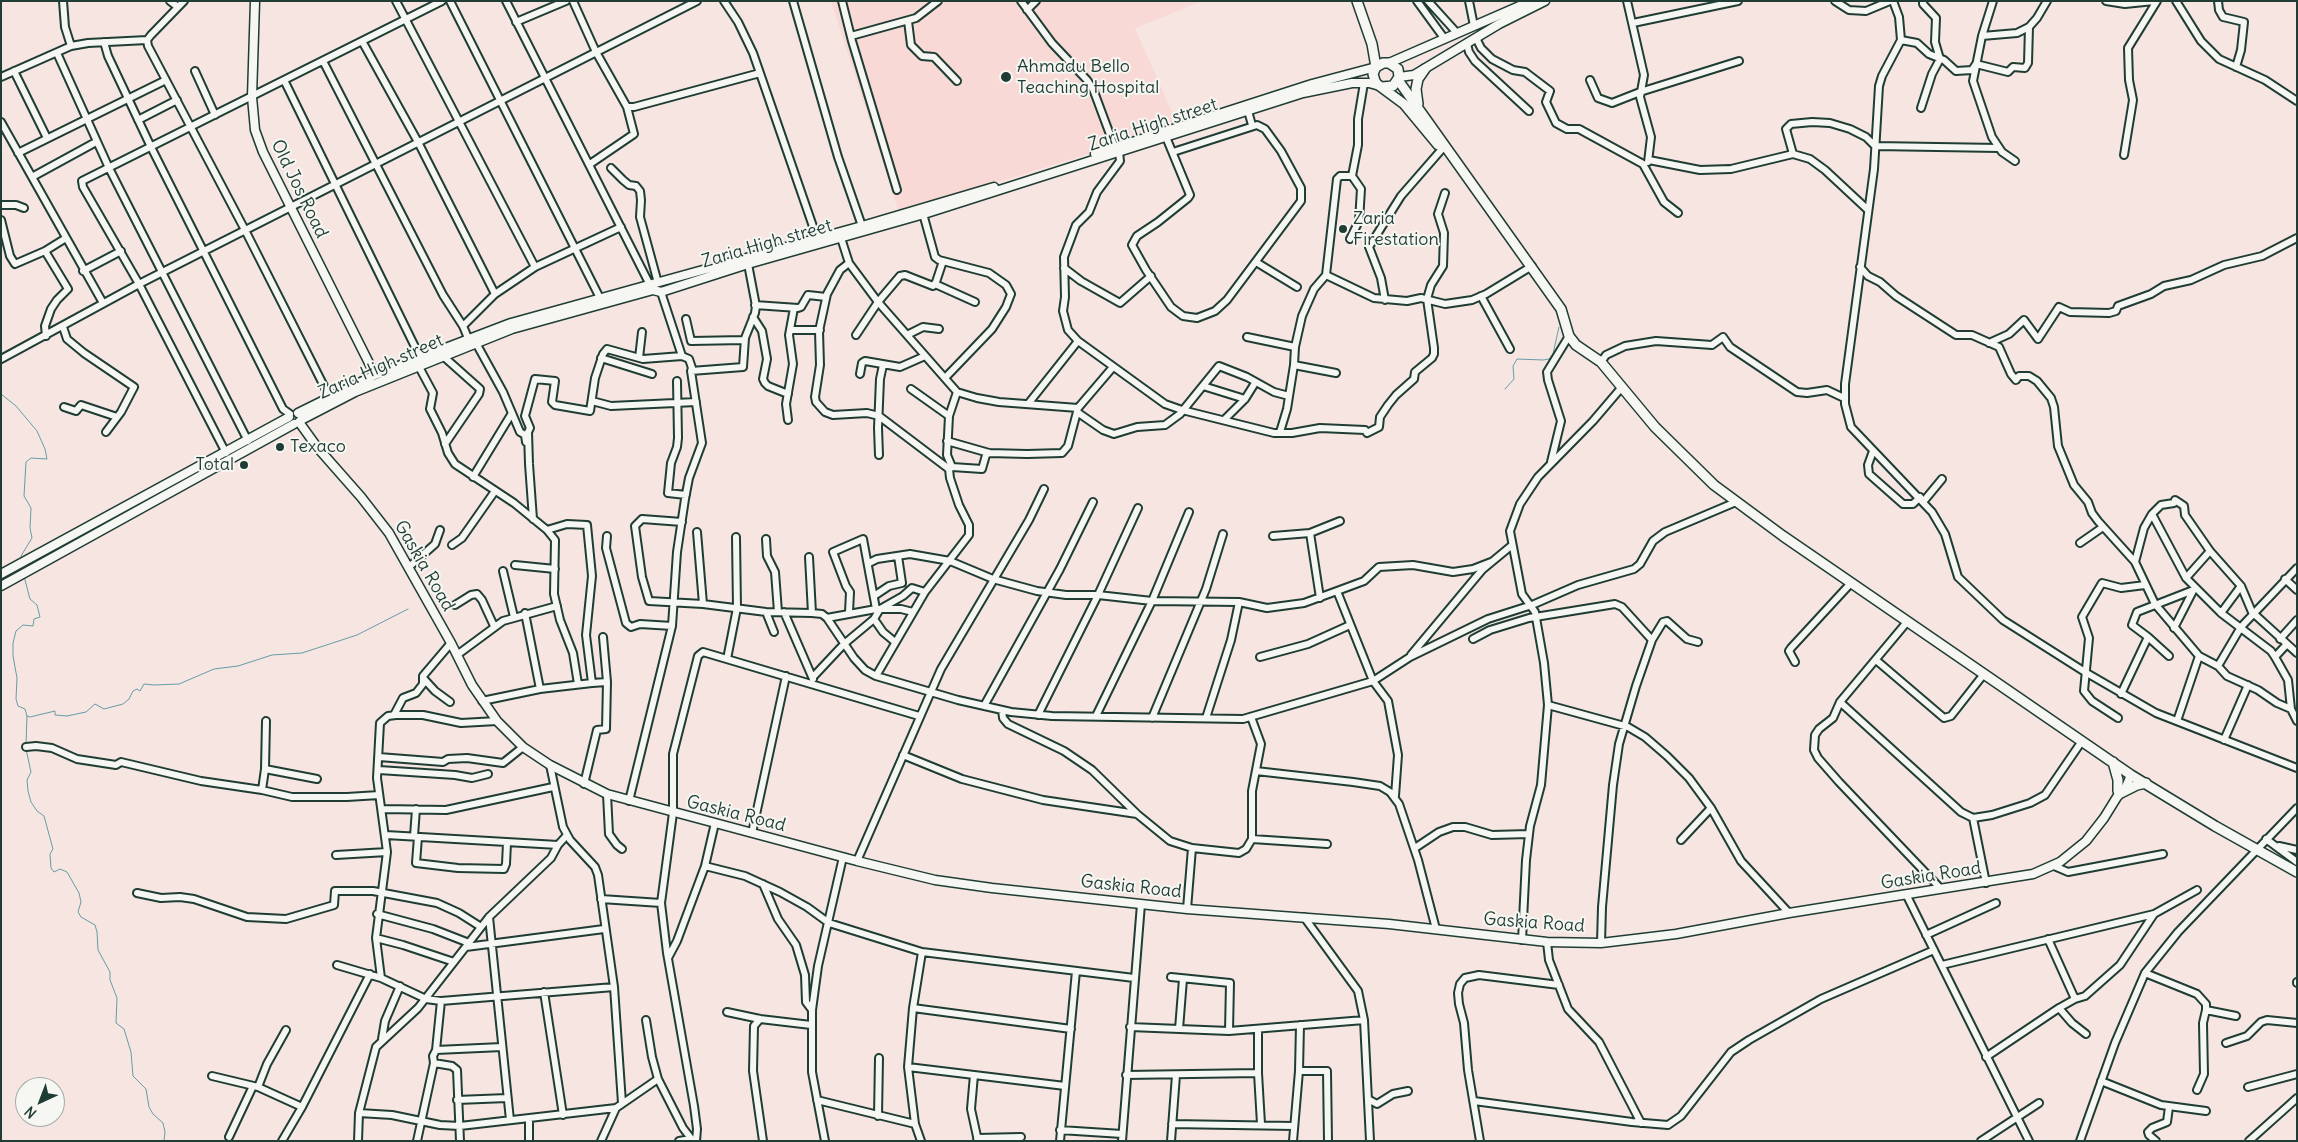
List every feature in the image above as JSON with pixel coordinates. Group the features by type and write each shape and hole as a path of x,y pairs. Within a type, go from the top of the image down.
{"highway":[{"path":"1358,1 1387,62 1395,66 1398,78 1469,181 1532,266 1560,309 1569,336 1576,345 1601,362 1674,447 1736,502 2130,774 2297,872"},
{"path":"1358,1 1372,44 1376,67 1374,78 1381,87 1404,104 1469,181"},
{"path":"1376,67 1387,62"},
{"path":"1422,113 1416,99 1416,89 1418,79 1425,68"},
{"path":"1381,87 1393,86 1398,78"},
{"path":"2113,762 2119,794 2137,785 2146,784"}],"main road":[{"name":"Old Jos Road","path":"255,1 252,115 259,143 375,375"},
{"path":"1387,62 1474,26 1516,5 1531,1"},
{"path":"1398,78 1409,77 1526,9 1545,1"},
{"name":"Zaria High street","path":"1117,150 1166,137 1312,84 1376,67"},
{"path":"1246,108 1333,85 1364,83 1381,87"},
{"name":"Zaria High street","path":"3,584 295,418 329,396 375,375 468,338 511,323 601,301 653,290 661,292 748,264 841,238 1246,108"},
{"name":"Zaria High street","path":"1,574 248,441 295,418 476,342 654,284 817,238 923,212"},
{"name":"Gaskia Road","path":"295,418 321,452 378,517 409,567 457,654 464,672 482,701 497,721 523,747 584,784 629,801 857,862 956,883 1141,904 1436,929 1522,940 1602,943 1676,934 1789,913 2026,876 2054,866 2072,854 2086,841 2119,794 2128,785 2130,774"}],"street":[{"path":"63,1 65,27 71,46"},
{"path":"170,1 178,7"},
{"path":"1,77 71,46 147,40 184,1"},
{"path":"396,1 535,267"},
{"path":"226,453 139,284 81,183 442,1"},
{"path":"450,1 601,301"},
{"path":"506,1 621,227 654,284"},
{"path":"516,22 566,1"},
{"path":"573,1 596,52 627,107 634,134 590,164"},
{"path":"1,359 139,284 697,1"},
{"path":"724,1 738,22 760,73 817,238"},
{"path":"792,1 838,157 862,226"},
{"path":"842,1 851,36 862,64 897,190"},
{"path":"851,36 923,15 938,1"},
{"path":"1021,1 1052,43 1094,89 1120,161 1097,192 1089,212 1076,226 1064,257 1065,297 1063,314 1068,330 1078,341 1165,404 1274,433 1292,433 1320,428 1365,430 1368,432 1379,427 1380,417 1388,405 1414,379 1415,372 1434,354 1427,299 1431,285 1443,266 1444,233 1438,214 1445,193"},
{"path":"1027,10 1036,1"},
{"path":"1417,1 1444,38"},
{"path":"1428,1 1457,33"},
{"path":"1469,1 1474,26"},
{"path":"1627,1 1644,75 1640,92 1641,104 1651,137 1649,160 1646,168"},
{"path":"1633,23 1738,1"},
{"path":"1836,1 1849,10 1866,11 1892,1 1899,17 1901,40 1880,79 1868,210 1844,398 1851,427 1922,500 1943,530 1958,577 1965,586 2003,620 2121,694 2176,722 2297,768"},
{"path":"1921,108 1932,74 1940,59 1935,42 1936,18 1923,4 1923,1"},
{"path":"1993,1 1982,36 1973,81 1975,92 1992,137 2002,152 2015,161"},
{"path":"1982,36 2017,33 2029,27 2048,1"},
{"path":"2106,1 2125,4 2156,1"},
{"path":"2124,155 2133,100 2129,80 2128,48 2156,1"},
{"path":"2176,1 2208,50 2221,61 2266,80 2297,101"},
{"path":"2218,1 2222,16 2244,22 2241,50 2236,67"},
{"path":"908,20 911,45 922,56 934,57 957,81"},
{"path":"1976,64 2008,72 2014,67 2025,68 2028,63 2029,27"},
{"path":"1476,38 1481,48 1492,59 1513,70 1525,72 1550,90 1546,102 1556,122 1567,129 1579,129 1646,168 1664,202 1678,213"},
{"path":"147,40 151,53 192,127 329,396"},
{"path":"1901,40 1917,43 1929,54 1940,59 1956,71 1972,70 1976,64"},
{"path":"362,41 418,142 495,294"},
{"path":"104,42 151,147 283,409 295,418"},
{"path":"1467,44 1469,52 1475,61 1529,111"},
{"path":"57,53 96,142 248,441"},
{"path":"323,61 443,295 468,338"},
{"path":"1590,80 1598,98 1612,103 1640,92 1739,61"},
{"path":"14,71 47,138"},
{"path":"195,71 215,115"},
{"path":"627,107 634,107 760,73"},
{"path":"18,152 166,80"},
{"path":"284,80 420,357"},
{"path":"1350,239 1359,221 1360,189 1352,176 1358,145 1358,119 1364,83"},
{"path":"138,120 177,100"},
{"path":"1246,108 1252,125"},
{"path":"1,122 103,304"},
{"path":"1793,154 1786,129 1791,124 1830,123 1866,137 1875,146 1999,148"},
{"path":"1166,137 1190,195 1185,201 1133,240 1133,249 1171,307 1183,316 1197,318 1221,306 1297,206 1302,196 1301,188 1281,151 1265,129 1257,125 1252,125 1173,152"},
{"path":"32,177 96,142"},
{"path":"1385,300 1381,278 1368,246 1400,196 1442,149"},
{"path":"1649,160 1700,170 1731,169 1793,154 1810,159 1825,170 1868,210"},
{"path":"611,168 629,185 636,186 640,191 642,200 640,217 654,284"},
{"path":"1280,432 1289,396 1295,347 1302,316 1314,289 1326,275 1337,179 1340,176 1352,176"},
{"path":"1,205 16,205 24,208"},
{"path":"923,212 933,254 939,260 988,273 1006,285 1011,294 1006,307 992,329 944,378"},
{"path":"1,220 10,256 15,264 45,251 66,238"},
{"path":"462,326 495,294 535,267 621,227"},
{"path":"841,238 849,263 878,302 956,392 985,400 1078,410 1103,430 1114,434 1137,427 1165,426 1182,410 1219,366 1289,396"},
{"path":"1989,343 2009,334 2024,320 2038,339 2059,307 2070,312 2109,314 2116,311 2118,306 2151,294 2164,286 2191,280 2224,265 2262,256 2297,238"},
{"path":"45,251 68,289 51,309 45,326 46,336"},
{"path":"83,271 121,251"},
{"path":"935,284 943,262"},
{"path":"1256,262 1296,287"},
{"path":"849,263 840,270 826,297 820,330 820,365 815,397 816,402 825,412 833,415 867,413 879,416 950,468 982,469 986,456 989,453"},
{"path":"691,371 743,367 744,340 755,314 748,264"},
{"path":"1326,275 1374,298 1407,301 1421,298 1445,304 1472,300 1532,266"},
{"path":"1860,267 1868,276 1956,335 1972,335 2000,349 2011,374 2016,380 2019,376 2029,376 2037,381 2051,398 2057,415 2058,446 2074,485 2088,502 2092,513 2103,527 2135,562 2156,604 2174,628 2199,656 2218,666 2227,676 2293,706"},
{"path":"1064,268 1081,281 1120,303 1151,276"},
{"path":"856,335 878,302 903,275 930,286 935,284 975,302"},
{"path":"1860,276 1868,276"},
{"path":"661,292 682,356"},
{"path":"755,305 794,308 801,307 808,295 826,297"},
{"path":"1481,296 1510,349"},
{"path":"788,420 786,404 793,374 789,334 794,308"},
{"path":"753,317 762,331 766,359 763,379 768,386 788,394"},
{"path":"686,319 690,342 744,340"},
{"path":"63,326 67,339 134,387 106,432"},
{"path":"907,335 923,327 939,329"},
{"path":"791,330 820,330"},
{"path":"639,358 642,332"},
{"path":"1551,464 1561,421 1547,372 1569,336"},
{"path":"1601,362 1606,355 1625,346 1635,346 1653,341 1686,341 1712,344 1722,336 1730,347 1797,392 1807,393 1827,390 1844,398"},
{"path":"1247,337 1295,347"},
{"path":"1028,404 1078,341"},
{"path":"476,342 520,432 525,435 528,454"},
{"path":"533,519 528,454 528,432 530,428 525,416 535,379 555,381 552,402 555,405 590,411 595,378 601,358 606,350 610,348 639,358 651,359 682,356 689,359 692,368 702,444 689,478 686,495 677,552 672,626 629,801"},
{"path":"442,356 480,389 479,394 445,444"},
{"path":"860,374 862,363 865,361 874,361 892,367 908,365 925,356"},
{"path":"601,358 652,374"},
{"path":"418,365 433,393 429,406 455,464 533,519 547,530 555,540 554,594 560,620 573,653 578,684"},
{"path":"879,456 880,379 883,365"},
{"path":"1294,365 1336,373"},
{"path":"947,441 989,453 1062,453 1068,446 1078,410 1113,367"},
{"path":"677,381 677,448 671,464 668,493 686,495"},
{"path":"1224,420 1244,399 1255,383"},
{"path":"1203,386 1244,399"},
{"path":"1522,940 1529,834 1541,785 1548,705 1544,663 1535,617 1532,605 1522,594 1517,564 1511,546 1510,531 1520,504 1538,477 1594,420 1622,387"},
{"path":"911,389 949,416"},
{"path":"1837,394 1845,389"},
{"path":"876,676 925,592 950,561 970,529 959,505 947,455 949,416 956,392"},
{"path":"592,401 611,406 696,402"},
{"path":"64,407 76,410 81,405 117,417"},
{"path":"474,477 512,413"},
{"path":"1873,451 1868,465 1870,474 1903,504 1913,504 1922,500 1942,479"},
{"path":"857,862 941,668 994,579 1044,489"},
{"path":"452,545 462,538 495,491"},
{"path":"2135,562 2144,528 2152,514 2164,503 2174,503 2175,500 2179,502 2184,506 2185,515 2210,551 2241,586 2252,612 2286,646 2297,653"},
{"path":"984,706 1093,502"},
{"path":"682,522 642,519 638,522 635,530 649,601 703,604 766,612 822,614 827,618 860,665 876,676 1002,710 1038,715 1206,718 1224,720 1251,717 1373,681 1410,657 1488,620 1532,605 1578,586 1634,569 1640,564 1653,541 1665,532 1736,502"},
{"path":"1038,715 1098,595 1138,508"},
{"path":"1096,716 1152,601 1189,512"},
{"path":"2152,514 2186,578 2195,590 2275,657 2288,680 2297,721"},
{"path":"1273,536 1310,533 1340,521"},
{"path":"547,530 567,524 587,525 592,576 586,635 592,683"},
{"path":"2080,543 2103,527"},
{"path":"409,567 435,544 440,530"},
{"path":"697,532 703,604"},
{"path":"1310,533 1320,598"},
{"path":"1152,718 1206,589 1222,534"},
{"path":"606,536 606,548 626,623 631,626 640,624 672,626"},
{"path":"727,659 737,608 736,537"},
{"path":"766,539 767,556 775,572 781,612 813,680"},
{"path":"813,680 844,644 874,619 878,609 863,539 834,552 850,592 849,612"},
{"path":"1410,657 1491,562 1511,546"},
{"path":"2186,578 2210,551"},
{"path":"869,563 877,559 910,554 950,561 994,579 1066,595 1098,595 1152,601 1239,602 1267,608 1283,608 1320,598 1364,581 1379,566 1413,565 1453,572 1473,569 1491,562"},
{"path":"874,596 889,586 902,583 898,556"},
{"path":"809,557 812,613"},
{"path":"515,565 555,569"},
{"path":"2218,666 2252,612 2261,607 2297,568"},
{"path":"503,571 514,617"},
{"path":"2285,579 2297,590"},
{"path":"1795,662 1789,651 1791,648 1851,583"},
{"path":"2118,718 2088,697 2084,691 2089,635 2082,617 2102,583 2121,588 2145,585"},
{"path":"2221,613 2241,586"},
{"path":"878,609 903,596 912,588 925,592"},
{"path":"2169,656 2132,625 2136,612 2195,590"},
{"path":"2174,628 2195,590"},
{"path":"1337,591 1373,681 1386,697 1392,717 1398,755 1395,796 1415,848 1436,929"},
{"path":"455,605 471,594 477,594 482,600 494,626"},
{"path":"1206,718 1231,640 1239,602"},
{"path":"1473,638 1490,630 1535,617 1619,604 1652,640"},
{"path":"457,654 494,626 525,613 557,606"},
{"path":"827,618 849,612 878,609 901,609 913,612"},
{"path":"766,612 774,632"},
{"path":"525,613 540,689"},
{"path":"874,619 883,632 895,642"},
{"path":"2280,639 2297,620"},
{"path":"1602,943 1602,907 1613,785 1624,726 1659,624 1665,621 1687,639 1698,642"},
{"path":"1908,622 1840,702 1833,718 1815,735 1814,750 1818,758 1941,889"},
{"path":"1260,657 1308,644 1350,625"},
{"path":"584,784 597,730 606,729 607,682 603,637"},
{"path":"2121,694 2148,637"},
{"path":"394,716 403,698 416,693 424,679 424,675 451,643"},
{"path":"2275,657 2286,646"},
{"path":"693,1140 697,1129 694,1106 668,958 661,903 673,813 673,754 698,656 704,652 786,676 813,680 919,716"},
{"path":"2176,722 2199,656"},
{"path":"1876,660 1944,718 1952,716 1984,674"},
{"path":"752,833 786,676"},
{"path":"424,679 450,702"},
{"path":"482,701 540,689 607,682"},
{"path":"2224,740 2248,685"},
{"path":"1840,702 1961,812 1973,818 1992,815 2030,803 2045,795 2082,741"},
{"path":"1548,705 1624,726 1645,737 1671,759 1689,778 1711,808 1741,861 1789,913"},
{"path":"1002,710 1003,718 1008,724 1064,751 1092,770 1137,814 1162,835 1192,848 1239,853 1246,849 1252,839 1252,791 1256,760 1261,744 1256,735 1251,717"},
{"path":"382,978 376,938 377,914 387,852 377,778 379,770 380,723 388,716 423,715 461,723 497,721"},
{"path":"262,790 265,769 266,722"},
{"path":"26,747 52,748 76,759 116,765 121,762 201,781 309,798 379,795"},
{"path":"379,757 443,762 448,759 467,758 503,763 523,747"},
{"path":"903,755 962,779 1043,800 1137,814"},
{"path":"550,765 553,787 566,834 595,867 598,876 604,929 614,987 622,1103"},
{"path":"265,769 317,779"},
{"path":"379,770 455,775 472,778 488,774"},
{"path":"1256,771 1380,786 1395,796"},
{"path":"382,810 416,808 446,810 553,787"},
{"path":"607,794 607,829 612,839 622,849"},
{"path":"416,808 416,863 458,868 504,869 507,843"},
{"path":"1681,840 1711,808"},
{"path":"2080,1141 2115,1043 2145,974 2178,932 2255,849 2297,808"},
{"path":"1973,818 1986,883"},
{"path":"668,958 677,941 705,866 715,823"},
{"path":"1415,848 1439,832 1453,827 1465,827 1492,835 1529,834"},
{"path":"358,1141 360,1113 376,1047 382,1039 426,999 489,917 551,858 566,834"},
{"path":"386,835 558,845"},
{"path":"1252,839 1327,844"},
{"path":"2266,839 2278,846 2297,862"},
{"path":"2278,846 2297,850"},
{"path":"1187,908 1192,848"},
{"path":"336,855 387,852"},
{"path":"2054,866 2068,872 2163,854"},
{"path":"825,1141 812,1072 812,1010 814,989 843,857"},
{"path":"705,866 745,876 763,884 807,907 829,924 922,952 1134,978"},
{"path":"763,884 778,919 796,945 805,975 806,1002 812,1010"},
{"path":"1942,965 2154,914 2197,890"},
{"path":"137,893 161,898 180,897 194,899 248,917 286,919 334,905 335,891 381,892 437,903 459,913 481,928"},
{"path":"1906,894 2029,1141"},
{"path":"601,899 661,903"},
{"path":"1060,1130 1122,1137 1141,904"},
{"path":"1926,935 1996,904"},
{"path":"377,914 433,929 467,945 493,944 604,929"},
{"path":"1986,1057 2059,1008 2085,996 2120,965 2154,914"},
{"path":"489,917 510,1120"},
{"path":"1304,917 1358,991 1364,1020 1370,1141"},
{"path":"376,938 454,962"},
{"path":"2048,939 2075,999"},
{"path":"1547,942 1549,960 1568,1009 1599,1042 1641,1123"},
{"path":"1474,1101 1668,1125 1680,1116 1731,1052 1749,1040 1820,999 1934,950"},
{"path":"921,1141 915,1124 908,1067 913,1008 922,952"},
{"path":"338,965 382,978 426,999 441,1001 614,987"},
{"path":"1060,1141 1076,971"},
{"path":"282,1141 302,1107 370,974"},
{"path":"2145,974 2197,994 2206,1004 2203,1024 2204,1074 2197,1090"},
{"path":"1480,1141 1464,1023 1458,998 1459,989 1463,981 1468,977 1479,975 1559,985"},
{"path":"1171,977 1230,983 1229,1031"},
{"path":"1179,1029 1183,979"},
{"path":"382,1039 385,1021 400,986"},
{"path":"544,992 563,1115"},
{"path":"417,1141 434,1064 433,1056 436,1050 441,1001"},
{"path":"913,1008 1071,1029"},
{"path":"2059,1008 2072,1023 2086,1034"},
{"path":"2206,1010 2236,1016"},
{"path":"727,1012 760,1019 812,1026"},
{"path":"760,1019 754,1026 753,1071 763,1141"},
{"path":"646,1020 652,1058 658,1079 693,1140"},
{"path":"1130,1027 1229,1031 1364,1020"},
{"path":"2226,1043 2247,1036 2261,1022 2267,1020 2297,1023"},
{"path":"1294,1141 1300,1025"},
{"path":"1258,1029 1261,1124"},
{"path":"229,1137 286,1030"},
{"path":"436,1050 502,1047"},
{"path":"878,1116 877,1078 879,1058"},
{"path":"434,1064 452,1066 457,1070 460,1141"},
{"path":"908,1067 1065,1086"},
{"path":"1299,1071 1327,1071 1328,1141"},
{"path":"1126,1074 1258,1073"},
{"path":"2248,1088 2297,1074"},
{"path":"974,1075 970,1109 978,1140 1021,1137"},
{"path":"1171,1141 1176,1075"},
{"path":"212,1076 255,1086 302,1107"},
{"path":"601,1141 616,1108 658,1079"},
{"path":"2101,1082 2169,1106 2206,1111"},
{"path":"1368,1099 1377,1104 1393,1094 1408,1091"},
{"path":"457,1100 507,1098"},
{"path":"2249,1141 2297,1098"},
{"path":"816,1100 915,1124"},
{"path":"1981,1141 2040,1103"},
{"path":"2156,1141 2148,1132 2152,1128 2167,1122 2169,1106"},
{"path":"360,1113 422,1120 440,1125 460,1126 616,1108"},
{"path":"529,1118 530,1141"},
{"path":"1172,1124 1294,1126"},
{"path":"678,1141 693,1140"}],"shaded area":[{"name":"Ahmadu Bello Teaching Hospital","path":"831,1 1202,1 1135,28 1178,126 899,213"}],"waterway":[{"path":"1505,389 1514,379 1513,366 1517,359 1549,359 1553,354 1559,327"},
{"path":"1,394 16,406 37,431 47,459 31,458 26,462 24,496 31,508 30,528 32,538 21,556 22,560"},
{"path":"24,576 30,599 37,605 40,617 34,619 33,626 23,625 16,631 13,643 17,678 16,699 18,706 25,709 27,716 26,745"},
{"path":"27,716 30,717 55,711 55,715 67,716 86,712 95,704 104,709 123,704 129,699 133,691 137,689 140,691 144,684 179,684 214,669 238,666 272,655 302,653 357,635 408,609"},
{"path":"26,749 31,772 27,780 28,791 31,802 37,811 44,816 53,849 50,854 51,868 54,872 60,869 67,872 79,893 81,902 78,912 81,917 95,925 98,950 110,972 110,980 117,998 116,1023 124,1029 131,1052 133,1076 146,1089 149,1107 153,1114 163,1123 164,1141"}],"place":[{"name":"Ahmadu Bello Teaching Hospital","path":"1006,77"},
{"name":"Zaria Firestation","path":"1343,229"},
{"name":"Texaco","path":"280,447"},
{"name":"Total","path":"244,465"}]}
